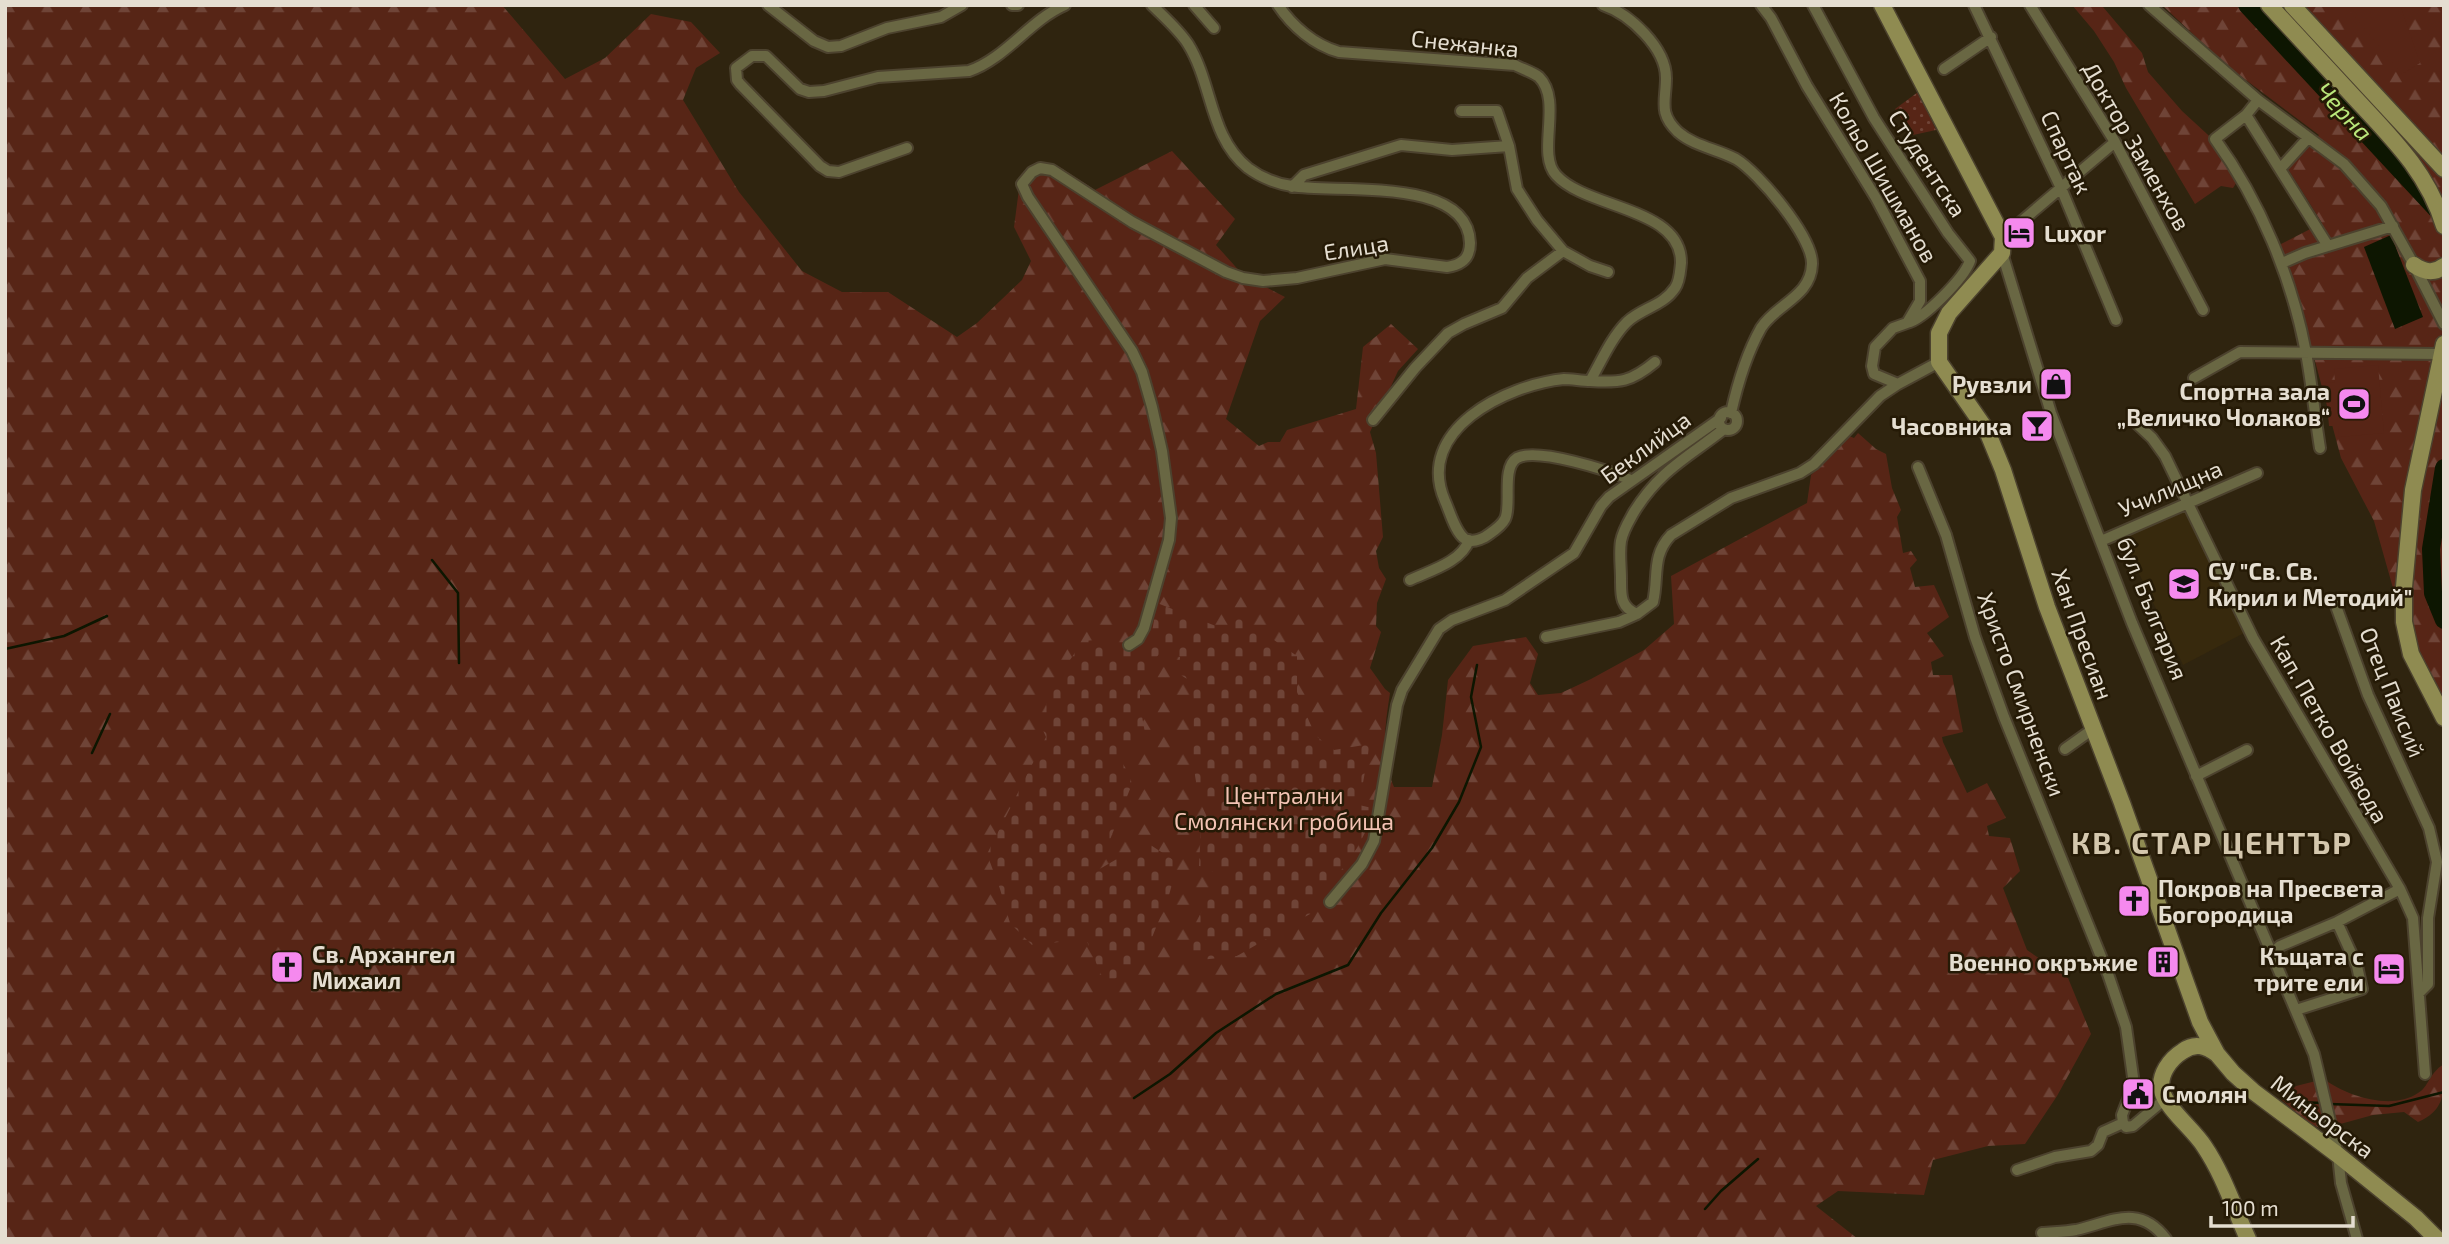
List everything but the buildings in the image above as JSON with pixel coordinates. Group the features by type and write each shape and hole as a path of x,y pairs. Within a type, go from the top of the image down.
{"street":[{"path":"768,5 814,41 828,47 841,46 887,29 941,17 961,5"},
{"path":"1012,5 1018,5"},
{"path":"907,148 839,172 828,171 740,84 737,80 737,68 752,56 766,56 800,89 809,92 878,77 969,71 979,68 1027,30 1065,5"},
{"name":"Елица","path":"1129,645 1138,639 1144,628 1168,540 1171,518 1153,407 1132,351 1035,209 1022,184 1032,172 1040,168 1052,170 1132,222 1226,272 1254,280 1297,278 1385,259 1447,267 1457,265 1467,256 1470,242 1464,223 1454,210 1435,201 1393,191 1292,187 1250,170 1226,144 1216,122 1202,73 1188,44 1152,5"},
{"path":"1194,5 1214,28"},
{"name":"Снежанка","path":"1278,5 1304,34 1325,48 1339,52 1515,65 1538,76 1547,90 1549,101 1549,156 1556,176 1605,203 1658,222 1674,240 1681,256 1676,287 1661,302 1628,321 1590,381"},
{"path":"1603,5 1630,21 1651,43 1662,60 1666,77 1663,103 1674,127 1696,143 1746,165 1778,200 1796,225 1811,255 1810,274 1802,291 1770,318 1759,332 1725,420 1653,484 1625,527 1621,541 1622,603 1629,611 1637,614"},
{"name":"Кольо Шишманов","path":"1761,5 1772,18 1807,86 1876,198 1920,281 1920,301 1907,323"},
{"name":"Студентска","path":"1812,5 1874,118 1948,233 1970,261 1951,287 1921,317 1907,323"},
{"name":"бул. България","path":"1882,5 2003,245 2013,292 2051,413 2132,623 2296,1010 2320,1073 2338,1155 2341,1183 2357,1239"},
{"name":"Спартак","path":"1974,5 2061,188 2116,320"},
{"name":"Доктор Заменхов","path":"2030,5 2115,142 2203,310"},
{"path":"2149,5 2258,100 2344,164 2381,206 2444,324"},
{"path":"2269,5 2404,152 2426,182 2444,226"},
{"path":"2292,5 2444,169"},
{"path":"1944,69 1991,37"},
{"path":"2258,100 2246,115 2215,139 2245,187 2282,263 2306,353 2320,448"},
{"path":"1461,111 1497,111 1509,146 1517,188 1537,220 1563,251 1590,266 1608,272"},
{"path":"2246,115 2328,246"},
{"path":"2280,169 2308,138"},
{"path":"1546,637 1619,622 1637,614 1653,602 1656,558 1671,535 1731,498 1800,473 1814,464 1880,396 1938,359 1939,333 1949,313 2003,245 2061,188 2115,142"},
{"path":"1292,187 1304,175 1401,145 1452,150 1509,146"},
{"path":"2282,263 2393,226"},
{"path":"1373,420 1415,368 1448,333 1502,308 1527,278 1563,251"},
{"path":"2414,265 2429,272 2444,266"},
{"path":"1898,384 1874,374 1872,366 1875,347 1893,328 1907,323"},
{"path":"2194,378 2241,352 2443,349 2413,490 2404,586 2404,622 2411,653 2444,718"},
{"name":"Хан Пресиан","path":"1938,359 1992,441 2048,607 2200,1022 2217,1054"},
{"path":"1631,480 1606,469 1545,457 1527,455 1517,458 1511,464 1509,474 1506,518 1497,529 1477,541 1464,538 1459,531 1443,497 1438,472 1446,441 1471,416 1489,404 1538,384 1566,379 1618,383 1626,381 1655,362"},
{"name":"Беклийца","path":"1330,902 1362,864 1374,841 1397,705 1402,690 1439,629 1452,620 1504,600 1574,553 1601,506 1631,480 1725,420"},
{"name":"Кап. Петко Войвода","path":"2137,424 2165,456 2253,638 2400,889 2413,918 2425,1074"},
{"name":"Христо Смирненски","path":"1918,467 1946,535 1975,637 2004,717 2108,974 2126,1027 2133,1077 2132,1089 2122,1115 2123,1123"},
{"name":"Училищна","path":"2101,541 2257,473"},
{"path":"1410,580 1457,557 1464,551 1469,540"},
{"name":"Отец Паисий","path":"2336,606 2368,695 2429,828 2435,848 2437,862 2428,918 2428,984 2419,993"},
{"path":"2065,749 2093,729"},
{"path":"2196,776 2247,750"},
{"path":"2272,953 2280,946 2337,922 2400,889"},
{"path":"2296,1010 2362,989 2357,966 2337,922"},
{"path":"2200,1022 2198,1032 2168,1064 2161,1086 2165,1099 2207,1151 2248,1239"},
{"path":"2180,1052 2194,1046 2205,1046 2217,1054"},
{"name":"Миньорска","path":"2217,1054 2254,1092 2338,1155 2416,1218 2437,1239"},
{"path":"2017,1170 2055,1157 2091,1151 2098,1145 2103,1132 2123,1123 2126,1127 2133,1126 2165,1099"},
{"path":"2042,1233 2072,1231 2125,1216 2154,1226 2166,1239"}],"shaded area":[{"path":"2391,235 2423,317 2395,329 2364,247"},
{"name":"СУ \"Св. Св. Кирил и Методий\"","path":"2186,507 2246,632 2183,665 2121,536"}],"green space":[{"path":"5,5 502,5 565,79 605,58 651,14 691,22 720,53 696,68 683,100 739,192 802,271 842,292 888,292 957,337 977,323 1022,280 1031,261 1014,227 1021,174 1058,166 1095,190 1172,151 1235,219 1216,245 1243,275 1285,297 1260,321 1226,419 1259,446 1268,442 1280,442 1287,430 1356,409 1363,347 1391,324 1418,349 1398,371 1370,432 1376,453 1383,537 1376,551 1379,568 1386,579 1377,603 1376,626 1381,632 1370,668 1390,693 1385,752 1394,787 1432,787 1442,735 1448,680 1473,646 1526,637 1538,654 1530,683 1538,695 1561,693 1644,650 1674,624 1671,576 1807,503 1811,475 1849,436 1854,438 1858,433 1886,454 1892,488 1901,510 1897,517 1903,553 1911,551 1917,560 1910,568 1915,587 1934,585 1949,617 1927,633 1944,656 1931,662 1933,675 1952,675 1963,732 1942,737 1943,742 1967,793 1987,783 2006,818 1987,826 1989,836 2010,838 2020,871 2003,888 2027,950 2068,978 2091,1034 2057,1096 2025,1144 1988,1146 1933,1160 1924,1195 1838,1191 1816,1206 1858,1239 5,1239"},
{"path":"2072,5 2103,7 2142,53 2148,72 2182,111 2219,145 2240,177 2233,188 2221,186 2195,204 2126,88 2114,62 2094,31"},
{"path":"2162,5 2444,5 2444,728 2400,635 2395,595 2374,521 2341,458 2308,335 2279,245 2322,223 2288,169 2319,135 2226,65"},
{"path":"2400,5 2420,63 2402,74 2346,6"},
{"path":"1918,92 1936,130 1913,135 1895,109"},
{"name":"Спортна зала „Величко Чолаков“","path":"2378,365 2384,433 2339,437 2338,426 2329,426 2325,383 2335,382 2334,369"},
{"name":"Централни Смолянски гробища","path":"1157,603 1226,630 1235,613 1297,656 1297,692 1316,736 1334,750 1370,744 1359,805 1372,808 1370,823 1357,848 1310,914 1237,956 1191,961 1191,934 1219,874 1199,866 1201,829 1209,822 1195,778 1192,682 1179,674 1180,657 1160,653 1140,677 1140,705 1145,733 1121,761 1130,775 1130,789 1098,870 1146,842 1178,863 1169,895 1145,955 1106,986 1086,939 1032,945 1010,923 987,854 1046,737 1041,726 1050,689 1083,641 1096,640 1138,652 1152,632"},
{"path":"2444,1064 2442,1099 2434,1112 2418,1122 2404,1112 2373,1115 2322,1129 2307,1122 2282,1100 2296,1086 2324,1079 2357,1096 2395,1101 2422,1090"}],"waterway":[{"name":"Черна","path":"2247,5 2439,212"},
{"name":"Черна","path":"2444,468 2431,549 2433,593 2444,620"},
{"path":"432,560 458,593 459,663"},
{"path":"5,649 64,636 107,616"},
{"path":"1134,1098 1170,1074 1216,1033 1276,994 1348,965 1381,913 1432,848 1459,802 1481,747 1471,697 1477,665"},
{"path":"92,753 110,714"},
{"path":"2329,1104 2389,1106 2444,1092"},
{"path":"2297,1102 2322,1103"},
{"path":"1705,1209 1721,1191 1758,1159"}],"place":[{"name":"Luxor","path":"2019,233"},
{"name":"Рувзли","path":"2056,384"},
{"name":"Спортна зала „Величко Чолаков“","path":"2354,404"},
{"name":"Часовника","path":"2037,426"},
{"name":"СУ \"Св. Св. Кирил и Методий\"","path":"2184,584"},
{"name":"Покров на Пресвета Богородица","path":"2134,901"},
{"name":"Военно окръжие","path":"2163,962"},
{"name":"Св. Архангел Михаил","path":"287,967"},
{"name":"Къщата с трите ели","path":"2389,969"},
{"name":"Смолян","path":"2138,1094"}],"district":[{"name":"КВ. СТАР ЦЕНТЪР","path":"2212,842"}]}
